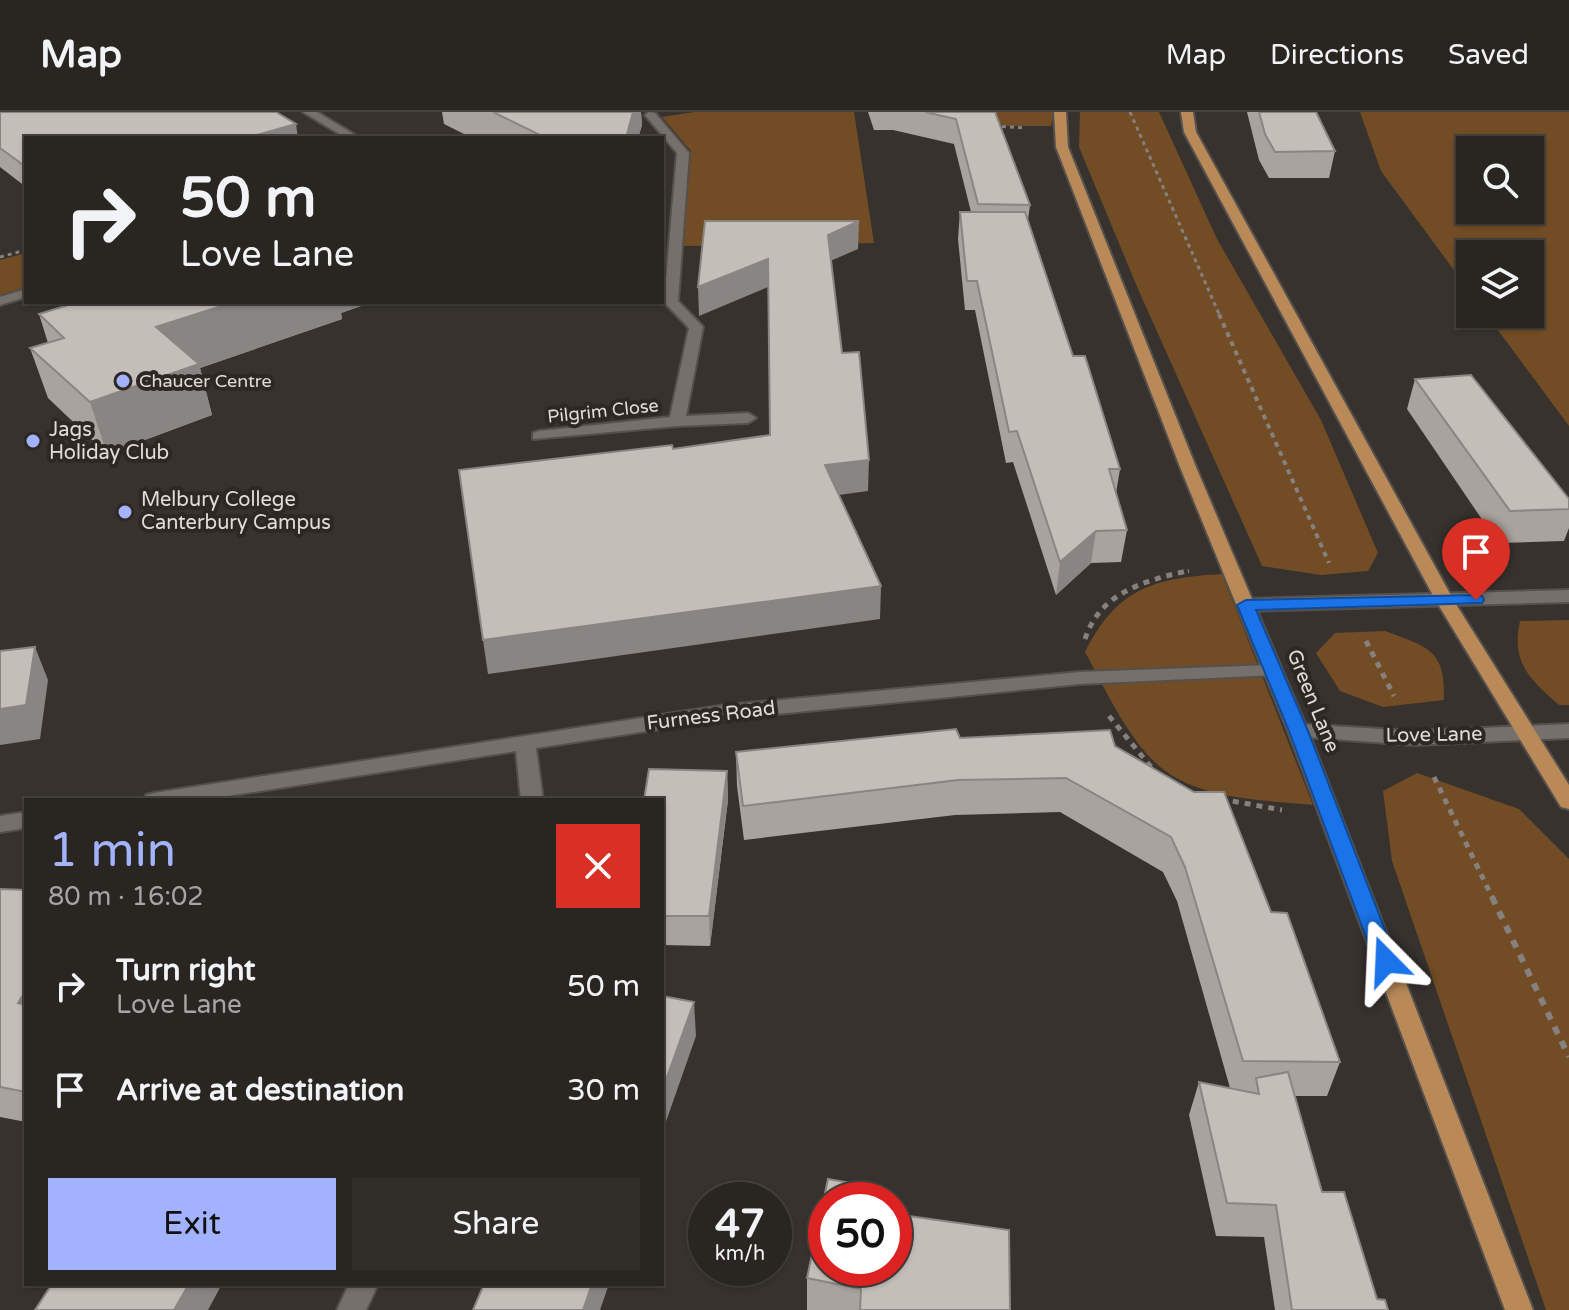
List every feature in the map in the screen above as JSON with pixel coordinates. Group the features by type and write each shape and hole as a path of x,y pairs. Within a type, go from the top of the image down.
{"main road":[{"name":"Green Lane","path":"1060,112 1062,147 1067,161 1298,731 1519,1310"},
{"path":"1187,112 1190,132 1445,601 1569,802"}],"street":[{"path":"309,112 351,136"},
{"name":"Pilgrim Close","path":"539,436 677,421 696,327 671,302 683,153 644,116 668,112"},
{"path":"0,301 24,294"},
{"path":"677,421 748,418"},
{"path":"1246,605 1569,596"},
{"name":"Furness Road","path":"167,798 726,712 1080,678 1272,671"},
{"name":"Love Lane","path":"1298,731 1414,738 1569,731"},
{"path":"525,743 532,798"},
{"path":"0,824 24,820"},
{"path":"351,1310 363,1286"}],"path":[{"path":"993,126 1061,129"},
{"path":"0,257 24,251"}],"shaded area":[{"path":"694,112 854,112 874,243 683,246 691,151 662,117"},
{"path":"942,112 1054,112 1051,126 1008,126"},
{"path":"1080,112 1159,112 1217,239 1321,420 1378,553 1368,571 1321,575 1262,566 1138,289 1079,147"},
{"path":"1360,112 1569,112 1569,426 1496,328 1544,328 1544,240 1456,240 1456,273 1381,171"},
{"path":"24,254 24,288 0,295 0,260"},
{"path":"1222,574 1313,805 1216,793 1180,780 1164,770 1129,731 1085,652 1110,613 1140,590 1176,579"},
{"path":"1569,620 1569,705 1559,705 1525,669 1520,659 1518,635 1520,621"},
{"path":"1385,631 1423,647 1438,660 1444,683 1444,700 1383,707 1340,691 1316,653 1335,633"},
{"path":"1417,773 1519,809 1569,859 1569,1310 1546,1310 1392,861 1383,791"}],"building":[{"path":"0,112 276,112 296,124 253,136 24,136 24,166 0,148"},
{"path":"493,112 633,112 627,136 542,136"},
{"path":"925,112 995,112 1030,205 978,204 956,119"},
{"path":"1259,112 1316,112 1335,151 1275,152 1265,134"},
{"path":"960,212 1025,212 1073,356 1085,356 1120,469 1109,469 1127,530 1096,531 1060,562 1017,431 1009,432 977,281 967,281"},
{"path":"705,221 859,221 828,235 842,353 859,352 869,460 825,465 881,586 483,640 459,470 672,445 673,449 770,435 768,259 698,287"},
{"path":"72,304 228,304 156,327 199,364 90,402 30,348 64,338 39,314"},
{"path":"1471,375 1569,499 1569,509 1510,511 1415,379"},
{"path":"35,647 26,705 0,709 0,651"},
{"path":"956,729 960,738 1110,730 1115,746 1194,792 1224,792 1271,912 1287,913 1340,1062 1243,1061 1185,867 1171,837 1066,778 958,780 743,806 736,752"},
{"path":"649,769 727,771 709,916 664,916 664,798 644,798"},
{"path":"0,889 24,890 24,993 18,1003 24,1004 24,1092 0,1087"},
{"path":"664,996 694,1002 664,1085"},
{"path":"1288,1072 1322,1192 1344,1192 1377,1299 1385,1300 1388,1310 1292,1310 1276,1205 1227,1203 1199,1082 1259,1094 1256,1078"},
{"path":"912,1217 1009,1230 1010,1310 860,1310 861,1289 846,1286 912,1286"},
{"path":"51,1286 188,1286 174,1310 35,1310"},
{"path":"483,1286 591,1286 583,1310 473,1310"}],"place":[{"name":"Chaucer Centre","path":"123,381"},
{"name":"Jags Holiday Club","path":"33,441"},
{"name":"Melbury College Canterbury Campus","path":"125,512"}],"route":[{"path":"1386,961 1246,605 1476,600"}]}
